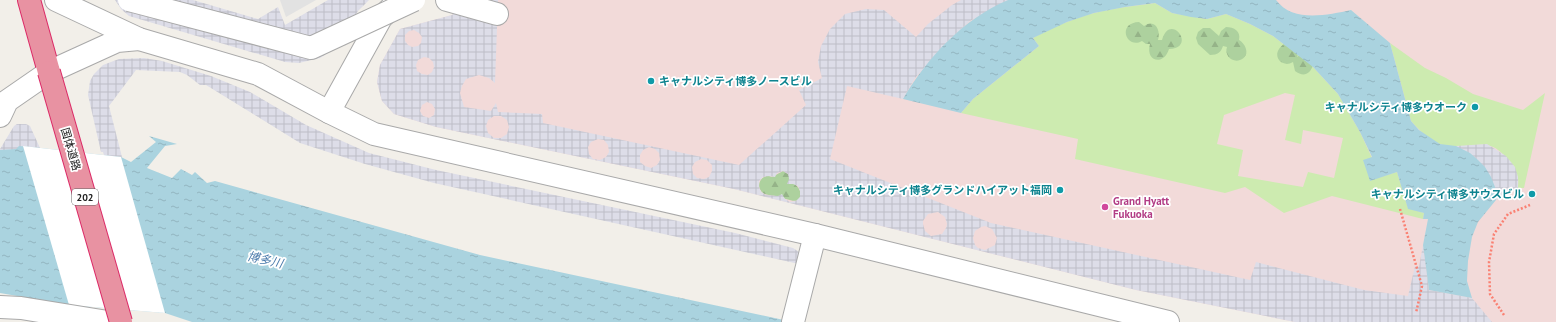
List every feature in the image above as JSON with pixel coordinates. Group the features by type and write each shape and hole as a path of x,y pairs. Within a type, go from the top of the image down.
{"highway":[{"name":"国体道路","path":"29,0 121,322"}],"street":[{"path":"56,0 139,40 258,74 374,134 815,235 1168,322"},
{"path":"129,0 311,48 414,0"},
{"path":"329,112 381,18 400,0"},
{"path":"447,0 497,14"},
{"path":"0,116 7,101 49,72 117,41 139,40"},
{"path":"793,321 815,235"},
{"path":"0,306 108,322"}],"path":[{"path":"1504,315 1490,294 1489,262 1494,234 1508,214 1530,205"},
{"path":"1400,209 1422,286 1416,313"}],"shaded area":[{"path":"115,0 193,0 258,19 278,7 285,25 328,0 369,0 358,11 345,33 331,51 320,58 299,63 285,62 129,16 121,9"},
{"path":"280,0 316,0 286,17"},
{"path":"470,0 1556,0 1556,322 1295,322 1136,290 734,189 436,127 394,114 382,101 377,82 380,65 400,29 452,15"},
{"path":"470,0 498,0 495,83 489,78 479,75 466,79 460,93 464,107 491,111 496,103 498,112 542,114 543,123 739,165 806,105 799,90 822,78 818,62 821,46 830,29 845,14 866,9 884,10 916,37 928,24 952,5 961,0 1008,0 970,21 948,41 915,78 903,99 847,86 830,159 991,223 1250,280 1256,262 1364,290 1408,296 1415,266 1419,267 1423,245 1429,290 1472,298 1492,322 1295,322 1136,290 734,189 436,127 394,114 382,101 377,82 380,65 400,29 452,15","holes":["414,30 422,37 421,43 418,46 412,47 405,41 405,35 409,31","424,57 429,58 433,62 434,67 432,72 428,75 417,71 416,65 418,60","427,102 432,104 435,109 434,115 429,118 423,116 420,111 422,105","494,116 501,116 507,120 509,127 507,134 501,138 494,138 488,133 486,126 488,120","598,139 604,140 608,145 609,152 606,157 600,160 593,159 589,154 588,147 591,142","649,147 655,149 659,153 660,160 657,165 651,168 640,162 640,155 643,150","701,159 707,160 712,165 712,171 709,177 704,179 697,178 693,174 692,167 695,162","783,171 788,174 789,179 787,184 798,186 800,197 796,201 790,202 785,199 782,194 778,196 766,195 761,192 759,181 763,177 775,177 777,173","938,212 945,217 947,224 942,234 931,236 925,231 923,221 928,214","985,226 992,229 997,238 995,245 985,250 978,248 975,245 973,238 975,231"]},
{"path":"144,58 162,61 211,76 250,92 306,125 369,153 436,170 735,233 793,248 799,252 799,264 434,183 365,164 300,143 206,85 200,85 187,75 180,72 136,70 109,106 136,212 146,300 103,152 101,152 88,95 90,81 94,74 103,65 119,59"},
{"path":"17,124 26,124 30,126 40,148 16,149 0,166 0,149 14,126"},
{"path":"1487,144 1506,156 1515,167 1518,177 1518,188 1496,200 1495,187 1456,146"}],"green space":[{"path":"1155,3 1172,13 1207,19 1226,14 1273,36 1313,67 1338,94 1360,132 1372,158 1370,180 1397,172 1408,208 1424,213 1423,219 1332,196 1284,213 1245,187 1225,193 1075,159 1078,139 961,113 973,99 1039,46 1033,38 1045,31 1088,15","holes":["1285,93 1295,95 1285,140 1301,144 1303,130 1343,138 1334,178 1308,172 1303,187 1238,176 1243,150 1217,144 1224,115"]},
{"path":"1139,22 1144,26 1151,23 1154,24 1159,32 1158,40 1162,40 1166,32 1171,29 1175,30 1182,38 1181,43 1177,47 1169,49 1163,58 1156,60 1152,58 1149,50 1150,44 1146,44 1142,41 1137,43 1132,42 1126,35 1128,27 1132,23"},
{"path":"1226,27 1236,30 1239,34 1239,40 1244,44 1246,53 1240,60 1237,61 1229,58 1226,50 1227,47 1223,46 1219,53 1210,55 1198,44 1196,38 1198,32 1203,28 1210,28 1219,36 1221,31"},
{"path":"1390,43 1425,68 1446,78 1473,94 1523,110 1545,93 1524,188 1518,188 1518,178 1505,156 1491,146 1446,146 1432,140 1411,121"},
{"path":"1284,44 1298,54 1297,57 1300,55 1313,65 1308,73 1298,73 1295,71 1293,62 1285,64 1279,60 1277,56 1278,52"},
{"path":"783,171 788,174 799,189 799,199 794,201 778,196 767,195 760,190 759,184 762,178 765,176 772,177"}],"water":[{"path":"1008,0 1276,0 1283,7 1301,15 1311,16 1332,14 1351,10 1390,43 1411,121 1419,130 1440,144 1456,146 1470,153 1485,167 1491,177 1495,187 1496,200 1478,222 1472,237 1468,261 1467,281 1472,298 1429,290 1423,245 1428,219 1423,219 1424,213 1408,209 1397,172 1370,181 1363,160 1372,157 1360,132 1338,94 1313,67 1273,36 1226,14 1207,19 1191,17 1172,13 1155,3 1094,13 1067,22 1033,38 1039,46 973,99 961,113 903,99 923,69 948,41 976,18"},
{"name":"博多川","path":"149,136 177,144 165,146 147,168 172,178 181,169 192,175 195,172 207,183 215,181 480,255 793,322 192,322 165,313 69,305 0,293 0,150 16,149 19,146 32,147 121,157 131,162 156,142"}],"pier":[{"path":"23,146 121,157 165,313 69,305"}],"place":[{"name":"キャナルシティ博多ノースビル","path":"651,81"},
{"name":"キャナルシティ博多ウオーク","path":"1475,107"},
{"name":"キャナルシティ博多グランドハイアット福岡","path":"1060,190"},
{"name":"キャナルシティ博多サウスビル","path":"1532,194"},
{"name":"Grand Hyatt Fukuoka","path":"1105,207"}]}
